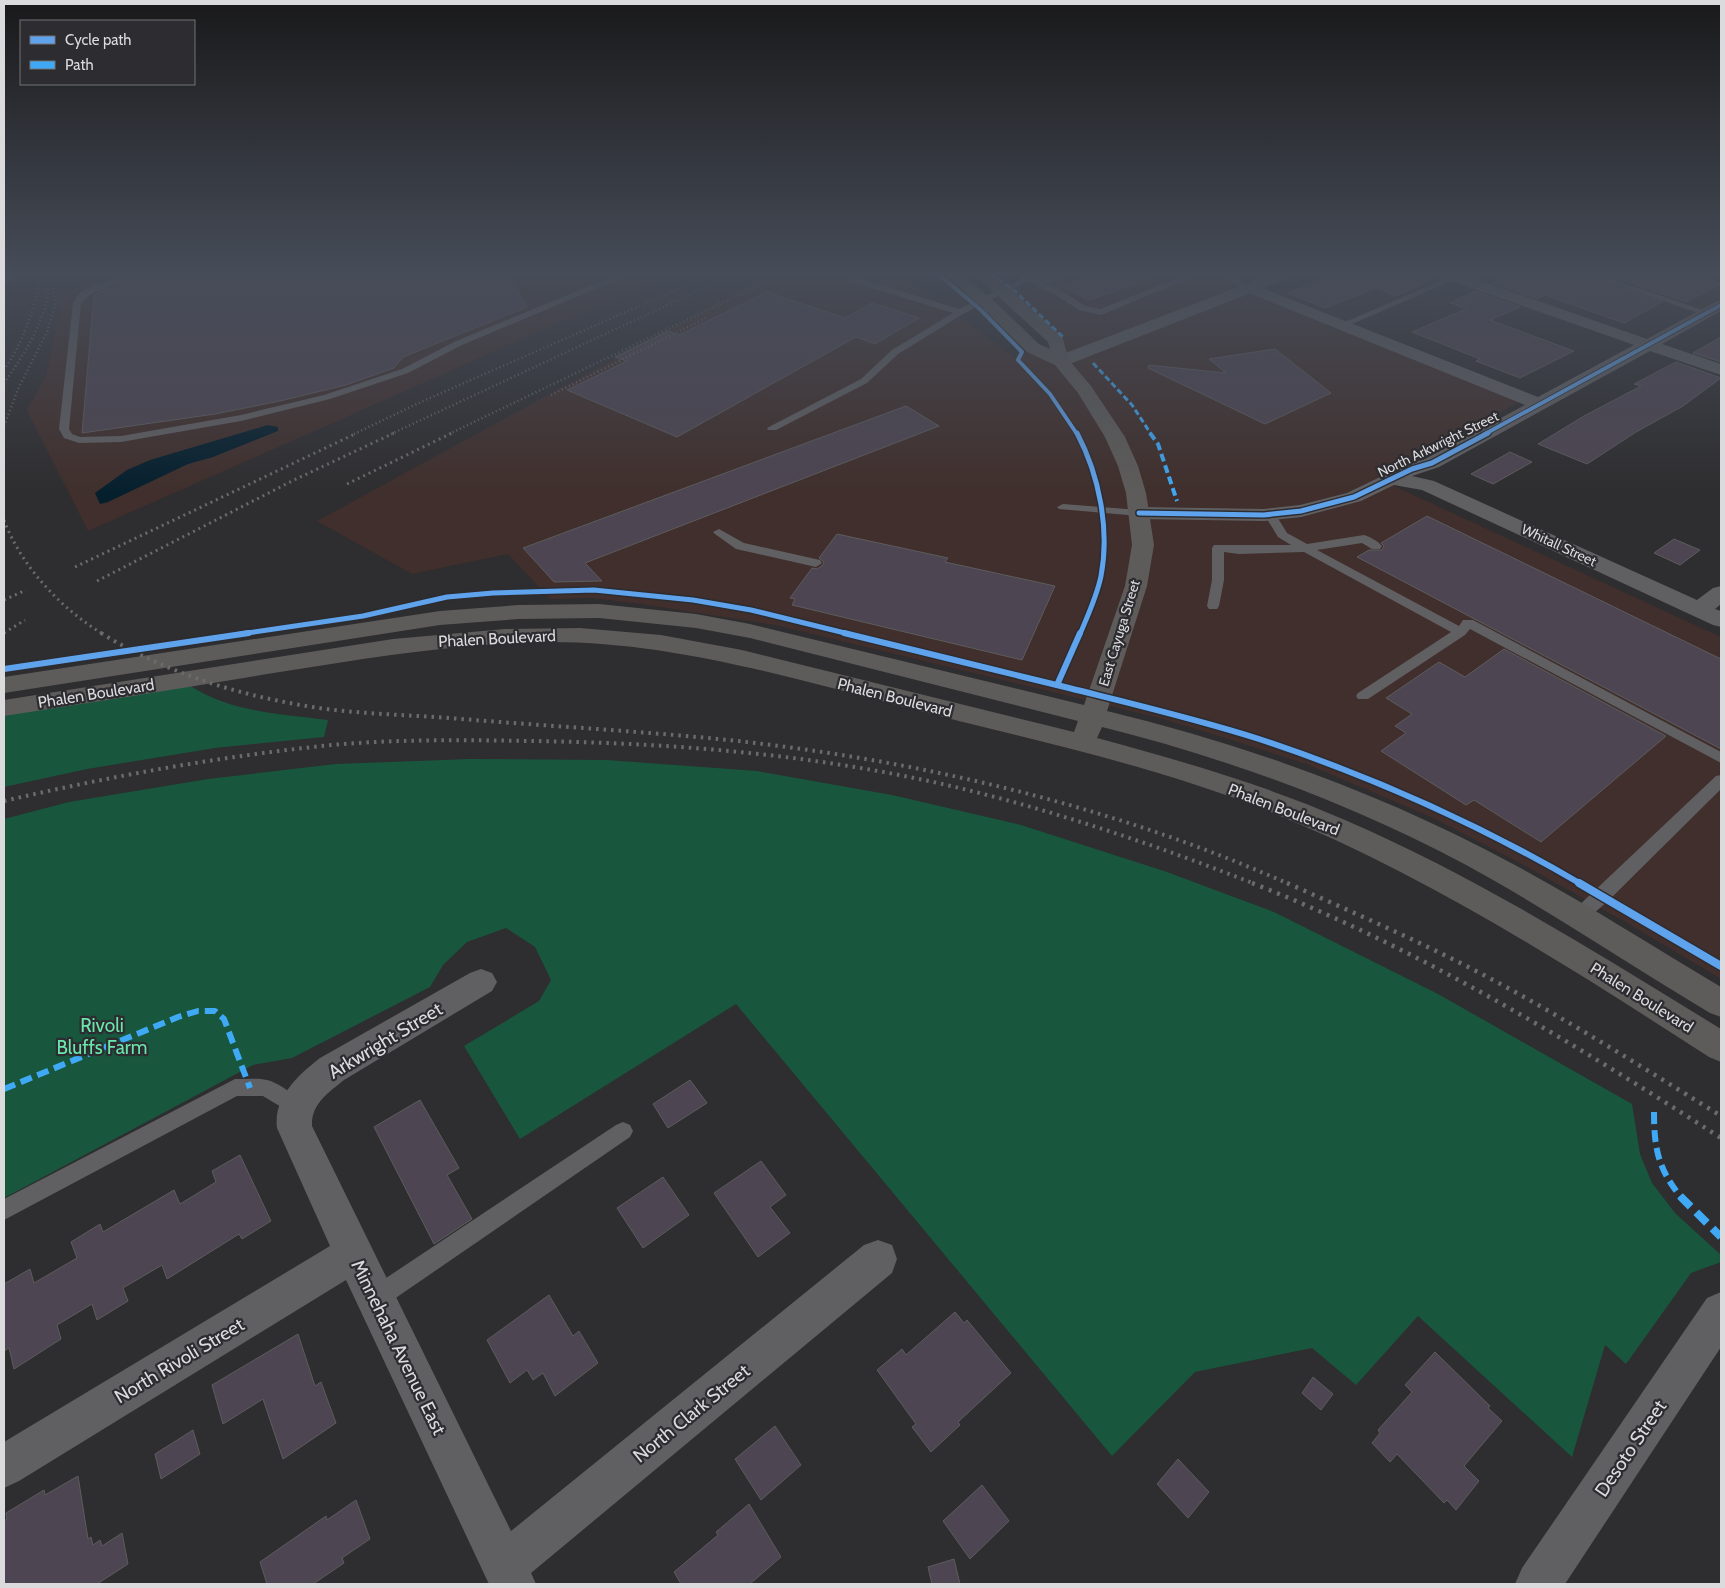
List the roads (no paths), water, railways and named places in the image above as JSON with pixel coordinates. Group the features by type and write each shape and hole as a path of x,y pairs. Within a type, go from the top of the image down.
{"main road":[{"name":"East Cayuga Street","path":"1032,347 1061,361 1085,390 1114,437 1128,466 1136,493 1139,513 1143,545 1136,586 1083,745"},
{"name":"East Cayuga Street","path":"1058,347 1061,361"},
{"name":"Phalen Boulevard","path":"4,708 361,641 440,618 519,612 598,611 696,621 750,631 1154,731 1226,753 1350,799 1427,833 1503,872 1721,1003"},
{"name":"Phalen Boulevard","path":"4,686 361,641 444,640 522,635 583,635 641,640 720,652 1154,764 1275,803 1407,862 1478,898 1539,932 1721,1047"}],"street":[{"path":"1061,361 1097,347"},
{"path":"1397,347 1541,405"},
{"name":"North Arkwright Street","path":"1139,513 1270,514 1301,511 1354,497 1412,469 1432,463 1541,405 1643,347"},
{"path":"1657,347 1721,370"},
{"name":"Whitall Street","path":"1393,479 1428,485 1721,620"},
{"path":"1699,610 1721,593"},
{"name":"Arkwright Street","path":"296,1107 310,1088 332,1069 482,982"},
{"name":"Minnehaha Avenue East","path":"296,1107 294,1125 301,1145 508,1575"},
{"name":"North Rivoli Street","path":"4,1466 354,1253"},
{"name":"North Clark Street","path":"508,1575 878,1259"},
{"name":"Desoto Street","path":"1538,1584 1721,1312"}],"lane":[{"path":"72,347 64,429 68,436 79,440 121,439 241,418 327,397 405,371 451,347"},
{"path":"772,428 864,381 895,352 903,347"},
{"path":"1063,507 1139,513"},
{"path":"1270,514 1282,535 1304,548 1468,625 1721,758"},
{"path":"719,532 740,546 816,562"},
{"path":"1213,606 1218,580 1218,548 1239,550 1304,548 1364,540 1376,546"},
{"path":"1363,696 1468,625"},
{"path":"1579,916 1721,780"},
{"path":"4,1210 235,1087 266,1088 296,1107"},
{"path":"376,1298 623,1131"}],"water":[{"path":"268,425 278,427 278,431 213,457 188,464 108,502 100,504 95,493 127,470 150,460"}],"railway":[{"path":"4,370 17,347"},
{"path":"4,383 27,347"},
{"path":"4,426 18,389 39,347"},
{"path":"354,434 423,401 546,347"},
{"path":"391,434 577,347"},
{"path":"449,434 630,347"},
{"path":"551,395 647,347"},
{"path":"75,567 357,433"},
{"path":"97,581 294,480 394,433"},
{"path":"347,484 452,433"},
{"path":"4,520 21,554 44,585 72,612 103,634"},
{"path":"4,600 26,590"},
{"path":"4,633 25,620"},
{"path":"101,633 127,648 181,673 238,691 296,704 357,712 630,731 738,741 879,761 950,775 1088,810 1156,832 1289,884"},
{"path":"4,801 126,775 208,761 332,745 432,740 637,744 795,758 899,775 951,786 1028,806 1105,830 1255,884"},
{"path":"1252,883 1374,937 1493,999 1551,1032 1721,1138"},
{"path":"1287,883 1425,946 1506,987 1721,1116"}],"park label":[{"name":"Rivoli Bluffs Farm","path":"102,1036"}]}
